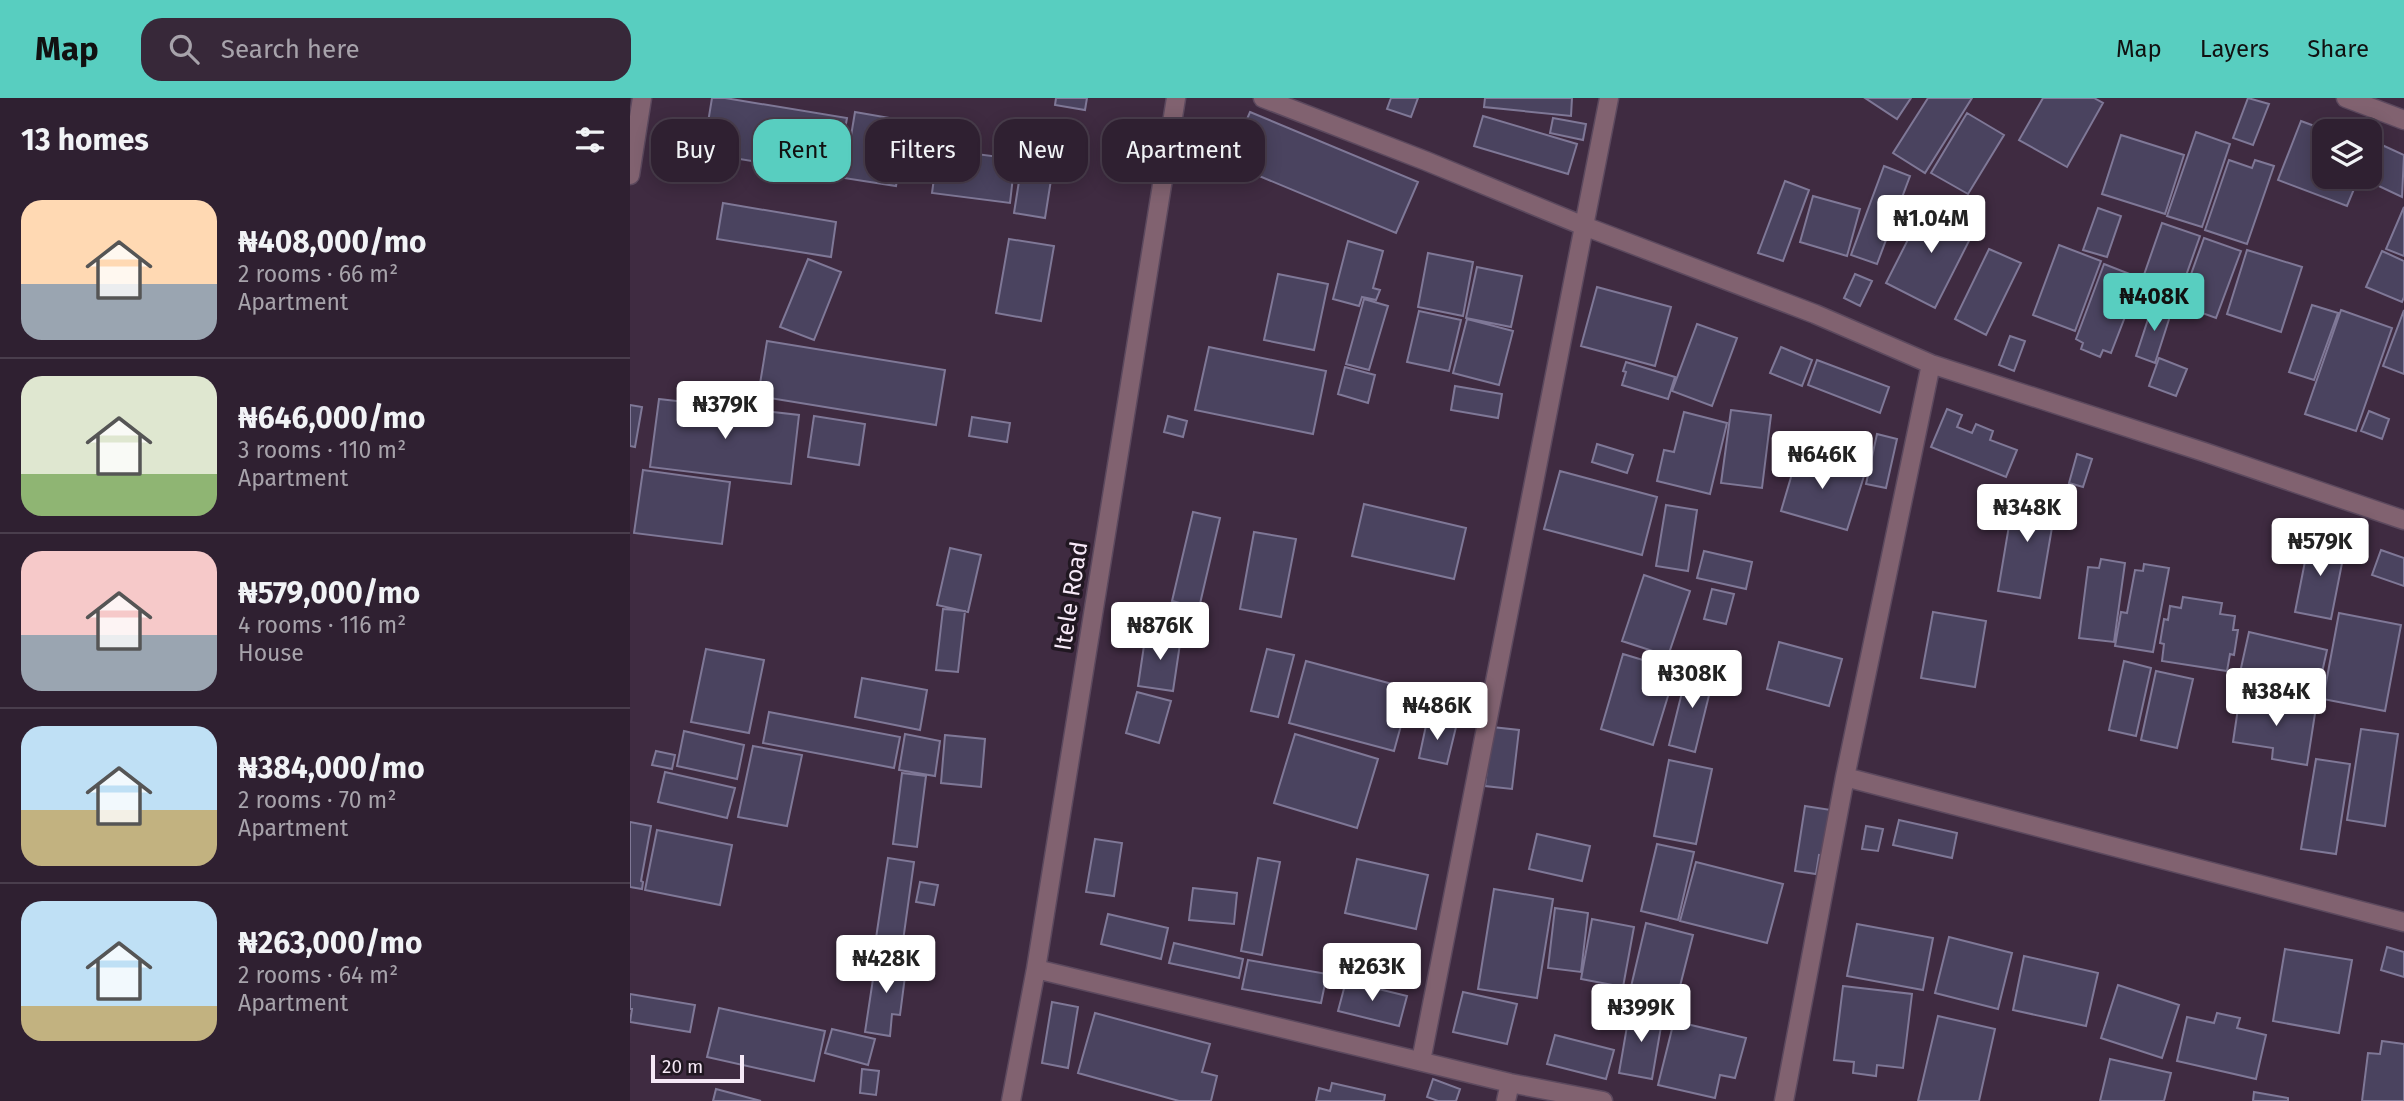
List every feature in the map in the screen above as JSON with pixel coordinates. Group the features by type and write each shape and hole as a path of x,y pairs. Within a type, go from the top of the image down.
{"street":[{"path":"630,174 642,98"},
{"name":"Itele Road","path":"1011,1101 1036,969 1176,98"},
{"path":"1263,98 1584,226 1815,314 1931,364 2404,520"},
{"path":"1421,1062 1608,98"},
{"path":"2346,98 2404,120"},
{"path":"1784,1101 1845,777 1931,364"},
{"path":"1845,777 2404,922"},
{"path":"1036,969 1510,1083 1602,1101"},
{"path":"1506,1101 1510,1083"}],"building":[{"path":"712,98 847,118 753,119 753,161 739,159 739,119 709,119"},
{"path":"1056,98 1087,98 1085,110 1055,105"},
{"path":"1391,98 1418,98 1411,117 1387,109"},
{"path":"1485,98 1572,98 1571,116 1484,107"},
{"path":"1865,98 1911,98 1897,119"},
{"path":"1928,98 1972,98 1925,173 1893,153"},
{"path":"2043,98 2094,98 2103,103 2067,167 2019,140"},
{"path":"2248,98 2269,104 2253,145 2233,138"},
{"path":"855,112 895,119 865,119 865,181 851,179 851,136"},
{"path":"1250,112 1418,182 1396,233 1265,178 1265,119 1247,119"},
{"path":"1967,113 2004,135 1968,194 1931,173"},
{"path":"1483,116 1577,144 1568,174 1474,146"},
{"path":"1553,118 1586,124 1583,140 1550,133"},
{"path":"2301,121 2312,125 2312,189 2354,189 2347,206 2278,180"},
{"path":"2196,132 2230,144 2202,227 2167,216"},
{"path":"2121,135 2184,155 2165,214 2102,194"},
{"path":"2382,145 2404,155 2402,197 2382,188"},
{"path":"980,154 994,156 994,182 1012,182 1010,203 932,193 934,182 980,182"},
{"path":"2229,160 2252,168 2255,160 2274,166 2247,244 2205,230"},
{"path":"1884,166 1910,176 1877,264 1851,255"},
{"path":"1785,181 1809,190 1783,261 1758,253"},
{"path":"870,182 897,182 896,186"},
{"path":"1019,182 1051,182 1045,218 1014,213"},
{"path":"1813,196 1860,209 1847,256 1800,242"},
{"path":"1927,202 1976,227 1935,308 1886,283"},
{"path":"723,203 836,222 831,257 717,239"},
{"path":"2404,207 2404,256 2386,249"},
{"path":"2098,208 2121,216 2107,257 2083,250"},
{"path":"2162,223 2200,236 2176,304 2138,292"},
{"path":"2204,238 2241,251 2216,318 2180,305"},
{"path":"1009,239 1054,246 1041,321 996,313"},
{"path":"1348,241 1383,251 1373,288 1380,290 1376,300 1362,297 1359,306 1333,299"},
{"path":"2059,245 2101,261 2075,331 2033,315"},
{"path":"1989,249 2021,263 1986,335 1955,319"},
{"path":"2247,250 2302,267 2281,332 2227,314"},
{"path":"2382,251 2404,261 2402,302 2366,287"},
{"path":"1428,253 1473,262 1463,316 1418,307"},
{"path":"808,259 841,272 814,340 780,327"},
{"path":"2104,264 2140,278 2111,353 2103,350 2100,357 2081,349 2083,343 2076,339"},
{"path":"1477,267 1522,276 1511,327 1466,318"},
{"path":"1278,274 1328,284 1314,350 1264,340"},
{"path":"1855,274 1872,281 1860,306 1844,298"},
{"path":"1597,287 1671,307 1655,366 1581,346"},
{"path":"1364,299 1388,306 1369,370 1346,364"},
{"path":"2153,304 2172,310 2155,363 2136,356"},
{"path":"2312,305 2338,313 2314,380 2289,372"},
{"path":"2341,310 2392,328 2356,431 2305,414"},
{"path":"2404,310 2404,374 2383,366"},
{"path":"1419,311 1461,320 1449,371 1407,362"},
{"path":"1467,319 1513,331 1499,385 1453,373"},
{"path":"1697,324 1737,338 1712,406 1672,391"},
{"path":"2010,336 2025,341 2014,371 1999,365"},
{"path":"767,341 945,370 936,425 758,396"},
{"path":"1209,347 1326,371 1313,434 1195,410"},
{"path":"1781,347 1812,360 1802,386 1770,373"},
{"path":"2159,358 2187,369 2176,396 2149,386"},
{"path":"1817,360 1889,387 1880,413 1808,385"},
{"path":"1626,362 1675,377 1668,399 1622,385"},
{"path":"1345,367 1375,375 1368,403 1338,394"},
{"path":"1455,386 1502,394 1498,418 1451,410"},
{"path":"659,399 799,415 791,484 650,467"},
{"path":"630,405 642,407 635,447 630,446"},
{"path":"1947,409 1962,415 1957,427 1972,433 1976,424 1993,431 1990,440 2017,450 2006,477 1931,447"},
{"path":"1731,410 1771,415 1762,488 1721,483"},
{"path":"2369,411 2389,419 2382,439 2361,431"},
{"path":"1684,412 1727,423 1710,494 1657,481 1664,450 1674,452"},
{"path":"814,416 865,424 859,465 808,457"},
{"path":"1168,416 1187,421 1183,437 1164,432"},
{"path":"972,417 1010,423 1007,442 969,436"},
{"path":"1877,434 1897,439 1886,488 1866,484"},
{"path":"1597,444 1633,455 1627,473 1592,462"},
{"path":"1805,449 1829,456 1826,465 1864,476 1847,530 1781,511 1797,457 1803,458"},
{"path":"2077,454 2092,459 2083,487 2069,483"},
{"path":"643,470 730,482 722,544 634,533"},
{"path":"1560,471 1657,497 1642,555 1544,529"},
{"path":"2015,490 2057,498 2040,598 1998,591"},
{"path":"1364,504 1466,528 1454,579 1352,556"},
{"path":"1666,505 1697,510 1688,571 1656,566"},
{"path":"1193,512 1220,518 1199,608 1172,601"},
{"path":"1254,532 1296,539 1281,617 1240,609"},
{"path":"2310,536 2346,543 2331,619 2295,612"},
{"path":"950,548 981,555 968,612 937,605"},
{"path":"2381,550 2404,558 2404,586 2372,575"},
{"path":"1704,551 1752,562 1746,589 1697,578"},
{"path":"2101,559 2125,563 2114,642 2079,638 2088,567 2099,568"},
{"path":"2144,564 2169,568 2153,652 2115,646 2121,612 2127,613 2135,570 2143,571"},
{"path":"1644,575 1690,591 1668,656 1622,641"},
{"path":"1712,589 1734,594 1726,624 1704,619"},
{"path":"2183,597 2222,603 2220,614 2235,616 2233,630 2238,630 2234,655 2230,654 2227,671 2162,661 2164,644 2160,643 2164,619 2168,620 2170,606 2181,608"},
{"path":"943,609 965,611 958,672 936,670"},
{"path":"1933,612 1986,621 1975,687 1921,678"},
{"path":"2339,613 2401,625 2385,711 2323,699"},
{"path":"1146,632 1181,637 1173,691 1138,686"},
{"path":"2249,632 2327,650 2317,695 2239,677"},
{"path":"1779,642 1842,659 1829,706 1767,689"},
{"path":"706,649 764,660 749,733 691,722"},
{"path":"1267,649 1294,655 1278,717 1251,711"},
{"path":"1623,654 1676,670 1653,745 1601,729"},
{"path":"1306,661 1411,689 1394,751 1289,723"},
{"path":"2124,661 2151,668 2136,736 2109,730"},
{"path":"1688,668 1714,675 1695,752 1669,745"},
{"path":"2156,671 2193,679 2177,748 2141,740"},
{"path":"862,678 927,690 920,730 855,717"},
{"path":"1137,692 1171,701 1159,743 1126,733"},
{"path":"2240,695 2316,707 2307,765 2272,759 2273,748 2233,742"},
{"path":"769,712 900,737 894,768 763,743"},
{"path":"1427,721 1456,727 1447,764 1419,758"},
{"path":"1492,727 1519,730 1512,789 1485,786"},
{"path":"2361,729 2398,734 2385,826 2347,820"},
{"path":"684,731 744,745 737,779 677,766"},
{"path":"905,734 940,741 935,776 899,770"},
{"path":"1295,734 1378,759 1357,828 1274,803"},
{"path":"945,735 985,739 981,787 941,783"},
{"path":"753,746 802,755 787,826 738,817"},
{"path":"656,751 675,755 672,769 652,765"},
{"path":"2316,759 2350,764 2336,854 2301,849"},
{"path":"1669,760 1712,769 1696,844 1654,836"},
{"path":"665,772 735,788 727,818 658,802"},
{"path":"902,773 926,776 917,847 893,844"},
{"path":"1805,806 1831,810 1824,856 1819,855 1816,874 1795,871"},
{"path":"1899,820 1957,833 1952,858 1893,845"},
{"path":"630,822 651,826 641,881 642,889 630,887"},
{"path":"1866,826 1883,829 1878,851 1862,849"},
{"path":"657,830 732,845 720,905 645,890"},
{"path":"1537,834 1590,846 1582,881 1529,869"},
{"path":"1095,839 1122,843 1114,896 1086,892"},
{"path":"1657,844 1694,852 1678,920 1641,911"},
{"path":"888,858 914,862 903,941 876,938"},
{"path":"1258,858 1280,862 1262,955 1241,951"},
{"path":"1357,859 1428,875 1416,929 1345,913"},
{"path":"1696,862 1783,884 1767,943 1680,921"},
{"path":"920,882 938,885 934,905 916,902"},
{"path":"1193,888 1237,893 1234,924 1189,920"},
{"path":"1494,889 1553,899 1537,998 1478,989"},
{"path":"1555,908 1588,913 1581,972 1548,968"},
{"path":"1108,914 1168,928 1161,959 1101,944"},
{"path":"1592,919 1634,927 1623,987 1581,979"},
{"path":"1646,923 1693,935 1676,1002 1630,991"},
{"path":"1857,924 1933,938 1923,990 1847,976"},
{"path":"1949,937 2012,953 1998,1009 1935,993"},
{"path":"1174,943 1243,959 1239,978 1169,963"},
{"path":"2387,947 2404,952 2404,977 2381,970"},
{"path":"2285,949 2352,960 2339,1033 2273,1021"},
{"path":"2024,956 2098,973 2086,1026 2013,1010"},
{"path":"876,959 907,961 900,1015 892,1014 890,1036 865,1032"},
{"path":"1248,960 1327,974 1321,1003 1242,989"},
{"path":"1346,981 1407,996 1399,1026 1338,1011"},
{"path":"2118,985 2179,1005 2162,1058 2101,1038"},
{"path":"1843,986 1912,994 1903,1068 1877,1065 1876,1076 1853,1073 1854,1062 1834,1060"},
{"path":"1463,992 1517,1004 1507,1044 1453,1032"},
{"path":"630,994 695,1005 690,1032 630,1022"},
{"path":"1052,1002 1078,1007 1068,1068 1042,1063"},
{"path":"719,1008 825,1031 814,1081 707,1057"},
{"path":"1630,1009 1663,1015 1652,1079 1619,1073"},
{"path":"1095,1013 1210,1044 1202,1072 1217,1076 1211,1101 1179,1101 1078,1073"},
{"path":"2217,1013 2240,1018 2237,1028 2266,1035 2256,1079 2177,1061 2187,1017 2214,1023"},
{"path":"1938,1016 1995,1029 1979,1101 1918,1101"},
{"path":"1674,1021 1746,1038 1735,1078 1720,1075 1715,1098 1658,1085"},
{"path":"832,1029 875,1039 868,1065 825,1053"},
{"path":"1555,1035 1614,1050 1606,1079 1547,1064"},
{"path":"2382,1041 2404,1044 2404,1101 2362,1101 2368,1053 2380,1054"},
{"path":"2110,1059 2171,1073 2164,1101 2100,1101"},
{"path":"862,1069 879,1071 876,1095 860,1093"},
{"path":"1433,1079 1460,1089 1456,1101 1438,1101 1427,1097"},
{"path":"1332,1083 1385,1095 1384,1101 1316,1101 1319,1088 1330,1091"},
{"path":"716,1089 761,1101 713,1101"},
{"path":"2254,1092 2288,1098 2288,1101 2253,1101"}]}
